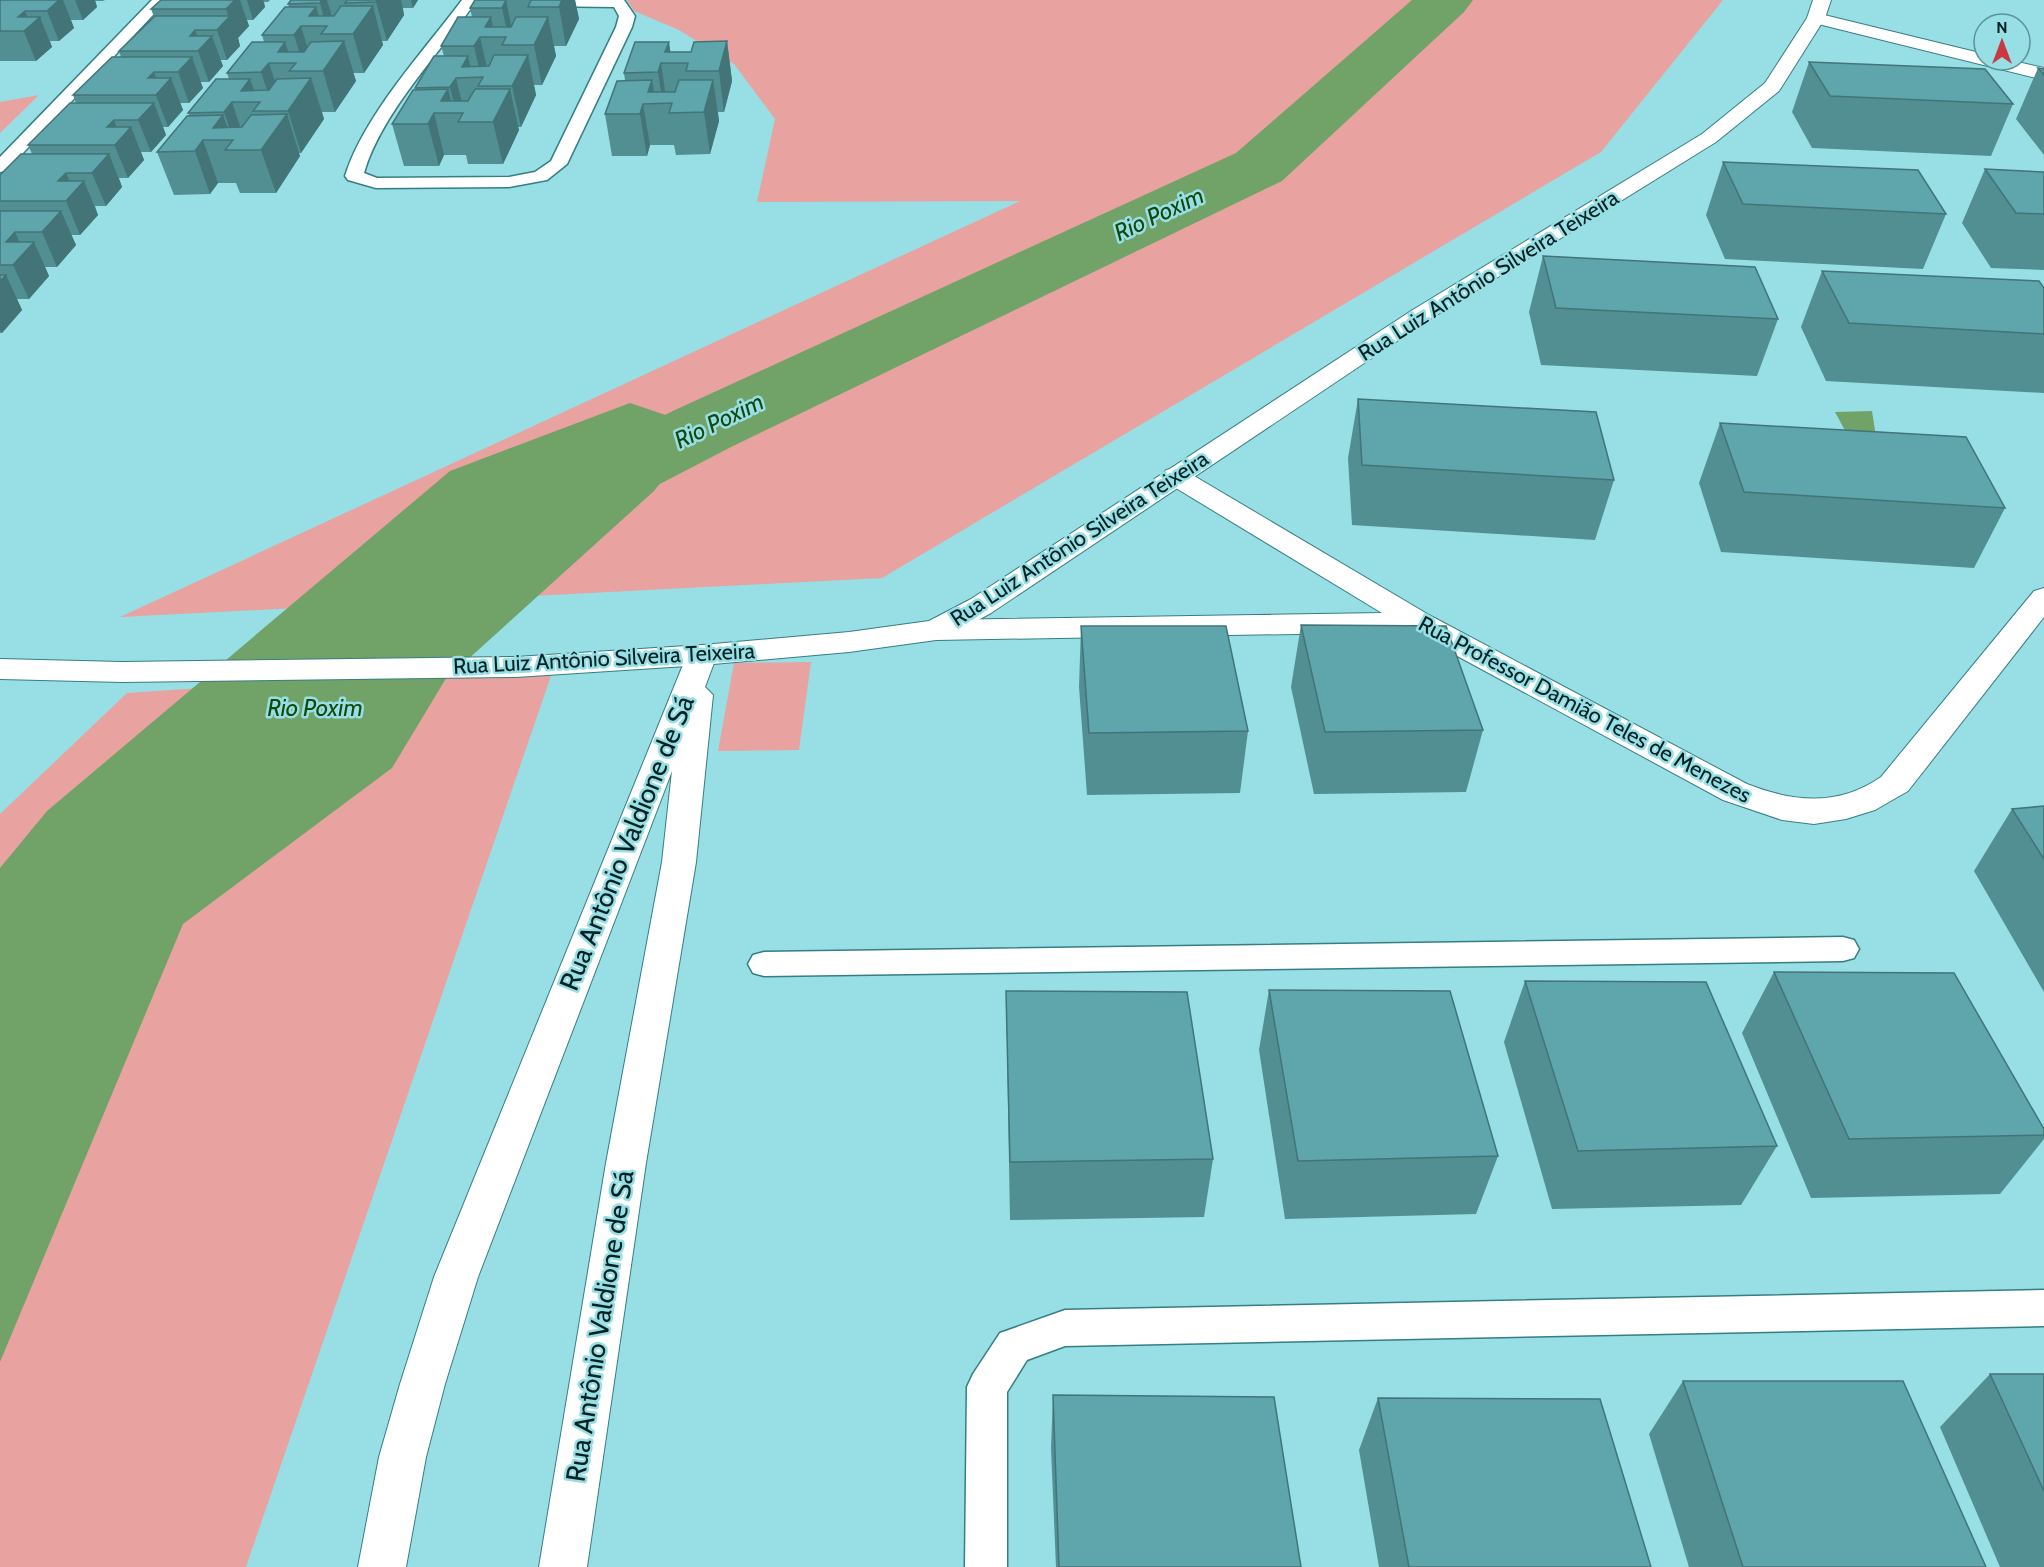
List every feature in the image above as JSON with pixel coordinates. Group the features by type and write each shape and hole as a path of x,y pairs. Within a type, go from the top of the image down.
{"street":[{"path":"1825,5 1972,55"},
{"name":"Rua Luiz Antônio Silveira Teixeira","path":"0,669 122,672 516,667 702,655 870,639 936,630 981,606 1419,316 1709,138 1772,87 1825,5"},
{"name":"Rua Professor Damião Teles de Menezes","path":"1175,476 1418,622 1735,792 1769,806 1803,812 1832,810 1864,802 1896,783 2044,597"},
{"path":"936,630 1418,622"},
{"name":"Rua Antônio Valdione de Sá","path":"382,1567 405,1448 427,1367 456,1277 702,655"},
{"name":"Rua Antônio Valdione de Sá","path":"563,1567 626,1163 679,862 702,655"}],"lane":[{"path":"0,167 160,0"},
{"path":"474,1 380,122 355,164 354,176 376,183 509,182 541,176 558,164 624,27 627,16 618,2 527,2"},
{"path":"764,964 1843,949"},
{"path":"986,1567 987,1387 1014,1346 1065,1328 2044,1308"}],"shaded area":[{"path":"627,0 1723,0 1601,152 882,578 120,617 1020,201 757,202 775,119 734,64 679,30 634,11"},
{"path":"39,95 0,133 0,102"},
{"path":"811,662 799,750 718,751 734,663"},
{"path":"555,664 246,1567 0,1567 0,814 127,693"}],"water":[{"name":"Rio Poxim","path":"630,403 704,428 654,491 445,680 392,768 183,924 0,1362 0,868 47,811 450,471"},
{"path":"1872,411 1877,443 1867,471 1835,412"}],"building":[{"path":"0,0 59,0 47,11 25,11 18,17 40,17 24,31 0,31"},
{"path":"161,0 235,0 226,9 151,9"},
{"path":"291,0 322,0 320,3 288,4"},
{"path":"347,0 378,0 376,2 345,3"},
{"path":"475,0 506,0 502,8 470,8"},
{"path":"531,0 562,0 559,7 528,7"},
{"path":"341,6 373,6 353,34 321,34 327,26 301,26 294,35 262,35 285,7 316,7 309,16 334,16"},
{"path":"155,16 230,16 217,30 195,30 190,36 212,36 198,51 119,51"},
{"path":"458,17 491,17 485,27 511,27 516,17 548,17 534,45 502,45 506,37 480,37 474,46 441,46"},
{"path":"344,41 323,71 289,71 296,63 269,63 261,72 227,73 252,42 285,42 278,52 304,52 311,42"},
{"path":"727,41 719,71 686,71 688,63 661,63 658,72 624,73 635,42 669,42 665,52 691,52 694,42"},
{"path":"494,55 528,55 512,86 478,86 483,77 456,78 450,87 415,88 434,56 468,56 462,67 489,66"},
{"path":"112,57 192,57 178,72 154,72 148,78 171,78 156,95 73,95"},
{"path":"1809,62 1972,68 1972,72 1987,72 2013,104 1830,96"},
{"path":"311,78 288,111 253,111 260,102 232,102 224,112 188,113 216,79 250,79 241,91 269,90 277,79"},
{"path":"652,80 648,92 675,92 679,80 713,80 704,112 669,113 672,103 643,104 640,114 605,114 617,81"},
{"path":"448,89 441,101 468,101 475,89 510,89 493,122 458,122 463,113 434,113 428,124 392,124 413,90"},
{"path":"70,103 154,103 138,120 114,120 107,127 131,127 115,145 28,145"},
{"path":"287,114 261,150 225,150 233,140 203,140 195,151 157,152 187,116 223,115 213,128 242,127 251,115"},
{"path":"21,154 109,154 92,173 66,173 58,181 84,181 66,201 0,201 0,175"},
{"path":"1723,162 1918,170 1946,214 1743,204"},
{"path":"1985,169 2044,172 2044,214 2016,213"},
{"path":"0,211 61,211 42,232 15,232 6,242 34,242 13,265 0,265"},
{"path":"1543,256 1755,267 1778,319 1556,308"},
{"path":"1822,271 2039,281 2044,288 2044,334 1849,323"},
{"path":"1358,399 1596,412 1614,480 1362,465"},
{"path":"1720,423 1966,437 2005,508 1744,492"},
{"path":"1301,625 1446,626 1483,730 1325,732"},
{"path":"1081,626 1226,626 1248,731 1089,733"},
{"path":"2044,806 2044,859 2012,809"},
{"path":"1774,972 1954,973 2044,1129 2044,1135 1849,1139"},
{"path":"1525,981 1706,982 1777,1146 1578,1151"},
{"path":"1269,990 1450,991 1498,1156 1298,1161"},
{"path":"1006,991 1187,992 1213,1159 1010,1162"},
{"path":"1990,1374 2044,1374 2044,1491"},
{"path":"1683,1381 1903,1381 1986,1567 1743,1567"},
{"path":"1053,1395 1274,1397 1301,1567 1059,1567"},
{"path":"1378,1398 1600,1399 1651,1567 1409,1567"}],"waterway":[{"name":"Rio Poxim","path":"573,494 704,428 1259,167 1445,0"}]}
